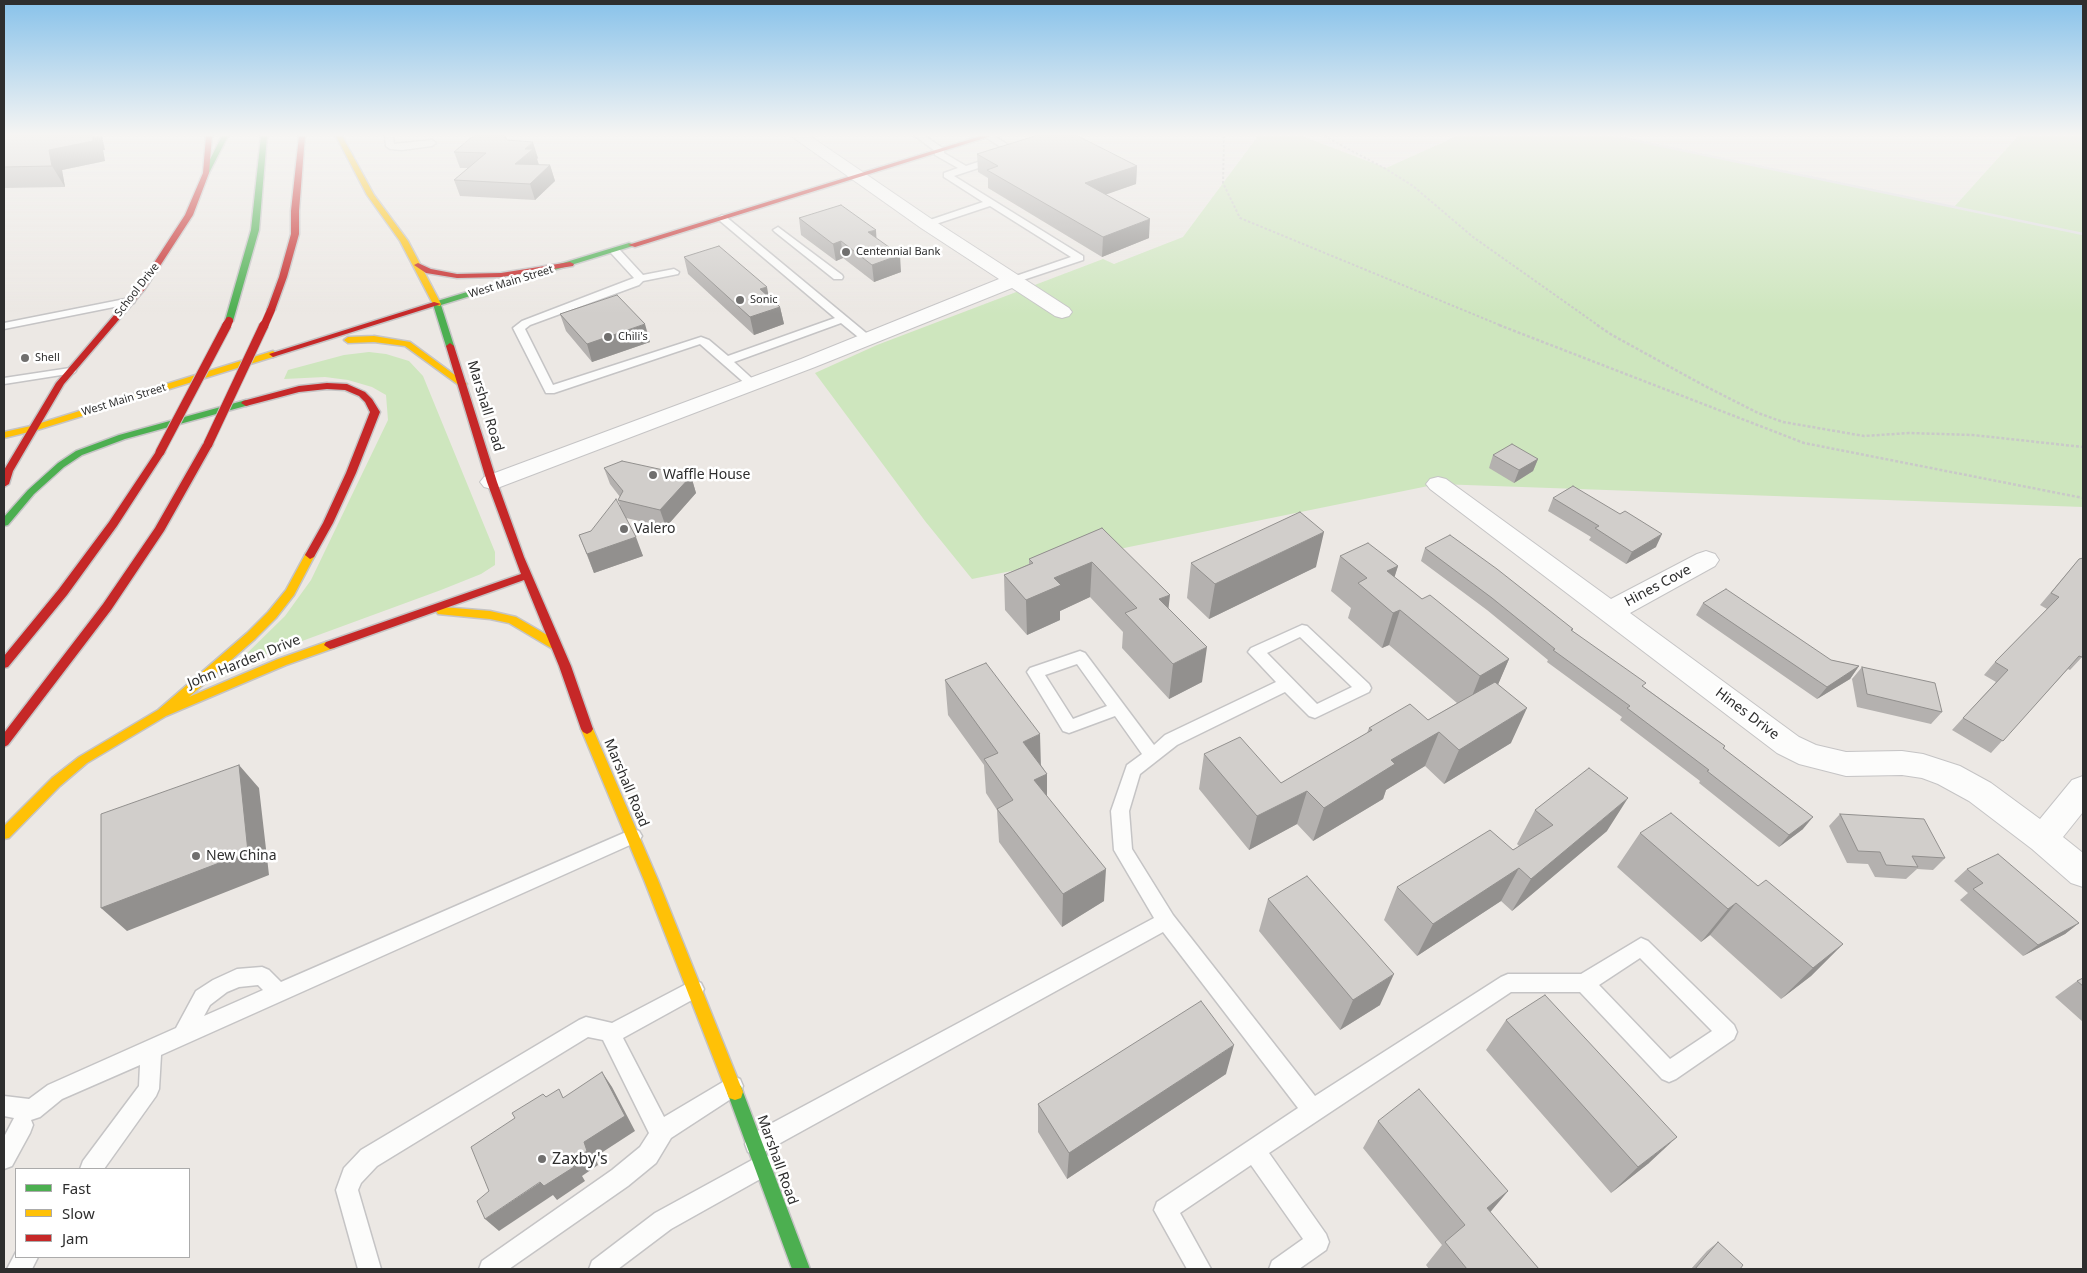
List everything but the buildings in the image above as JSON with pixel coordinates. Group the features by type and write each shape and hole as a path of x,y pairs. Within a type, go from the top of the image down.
{"main road":[{"name":"School Drive","path":"4,484 8,471 60,383 130,301 162,257 189,215 198,195"},
{"path":"4,664 64,592 113,524 160,452 229,321 248,262 255,230 258,195"},
{"path":"4,742 108,607 160,529 208,444 271,310 283,277 295,234 296,195"},
{"name":"Marshall Road","path":"371,195 404,241 437,304 492,482 519,557 528,575 554,645 565,666 587,728 633,836 756,1144 801,1269"},
{"name":"West Main Street","path":"34,428 314,341 796,195"},
{"path":"418,265 429,271 457,276 501,275 570,264"},
{"path":"314,341 374,339 407,344 463,384"},
{"path":"4,523 31,492 61,464 79,453 122,437 299,389 327,386 347,387 362,394 369,401 375,412 351,473 328,523 290,592 272,615 251,636 162,713"},
{"path":"4,435 34,428"},
{"path":"4,442 34,428"},
{"name":"John Harden Drive","path":"4,834 56,782 83,760 162,713 259,671 528,575"},
{"path":"418,614 450,610 490,614 512,620 554,645"}],"street":[{"path":"884,195 1062,312"},
{"path":"492,482 752,384 1014,280"},
{"name":"Hines Drive","path":"1438,484 1788,745 1810,756 1846,764 1923,766 1949,775 1980,792 2043,839 2083,874"},
{"name":"Hines Cove","path":"1610,612 1706,560"},
{"path":"2043,839 2083,789"}],"lane":[{"path":"977,195 1078,258 1014,280"},
{"path":"926,224 989,203"},
{"path":"722,218 867,339"},
{"path":"778,230 838,278"},
{"path":"615,251 640,279"},
{"path":"674,272 640,279 635,283 521,325 519,328 550,390 696,341 705,342 752,384"},
{"path":"4,326 130,301"},
{"path":"726,361 842,319"},
{"path":"4,381 70,371"},
{"path":"1302,630 1362,688 1315,712 1287,684 1256,652 1302,630"},
{"path":"1117,710 1069,727 1036,672 1080,657 1117,710 1152,755"},
{"path":"1287,684 1171,740 1133,770 1120,811 1123,850 1166,921 1313,1110"},
{"path":"4,1106 33,1110 55,1092 151,1048 633,836"},
{"path":"756,1144 1166,921"},
{"path":"1200,1269 1165,1210 1313,1110 1508,983 1584,983 1641,947 1727,1032 1669,1072 1584,983"},
{"path":"184,1034 203,998 220,986 237,978 262,976 277,992"},
{"path":"370,1269 347,1190 352,1176 369,1158 586,1027 613,1033 694,988"},
{"path":"609,1032 661,1134"},
{"path":"92,1168 149,1089 151,1048"},
{"path":"490,1269 620,1178 648,1155 663,1130 733,1086"},
{"path":"4,1158 22,1125"},
{"path":"1254,1150 1318,1242 1280,1269"},
{"path":"600,1269 663,1222 763,1165"},
{"path":"18,1269 26,1258"}],"path":[{"path":"1229,195 1240,218 1307,247 1469,313 1804,443 2083,498"},
{"path":"1424,195 1473,237 1612,335 1758,413 1782,422 1864,436 1909,433 1973,434 2083,447"}],"green space":[{"path":"1214,195 1898,195 1954,207 1964,195 2083,195 2083,507 1438,484 972,579 925,521 815,373 877,345 1103,259 1114,264 1183,237"},
{"path":"369,352 386,354 409,361 423,376 495,552 495,565 481,574 441,590 234,666 285,616 311,580 388,420 386,395 372,387 348,380 325,377 284,379 288,370 344,355"}],"railway":[{"path":"1898,195 2083,234"}],"traffic: fast":[{"path":"229,321 255,230 258,195"},
{"path":"450,346 437,304 632,245"},
{"path":"4,523 31,492 61,465 79,453 122,437 246,403"},
{"path":"735,1092 801,1269"}],"traffic: slow":[{"path":"371,195 404,241 437,304"},
{"path":"348,340 374,339 407,344 463,384"},
{"path":"4,435 34,428 273,354"},
{"path":"162,713 251,636 272,615 290,592 310,555"},
{"path":"442,611 490,615 512,620 555,645"},
{"path":"4,834 56,782 83,760 162,713 282,662 330,645"},
{"path":"587,729 651,880 735,1092"}],"traffic: jam":[{"path":"4,484 8,471 60,383 142,287 189,215 197,195"},
{"path":"271,310 283,277 295,234 296,195"},
{"path":"632,245 794,195"},
{"path":"418,265 429,271 457,276 501,275 570,264"},
{"path":"273,354 437,304"},
{"path":"208,444 271,310"},
{"path":"160,452 229,321"},
{"path":"450,346 492,482 519,557 565,666 587,729"},
{"path":"246,403 299,389 327,386 347,387 362,394 369,401 375,412 351,473 328,523 310,555"},
{"path":"4,742 107,607 160,529 208,444"},
{"path":"4,664 63,592 113,524 160,452"},
{"path":"330,645 528,575"}],"place":[{"name":"Centennial Bank","path":"846,252"},
{"name":"Sonic","path":"740,300"},
{"name":"Chili's","path":"608,337"},
{"name":"Shell","path":"25,358"},
{"name":"Waffle House","path":"653,475"},
{"name":"Valero","path":"624,529"},
{"name":"New China","path":"196,856"},
{"name":"Zaxby's","path":"542,1159"}]}
